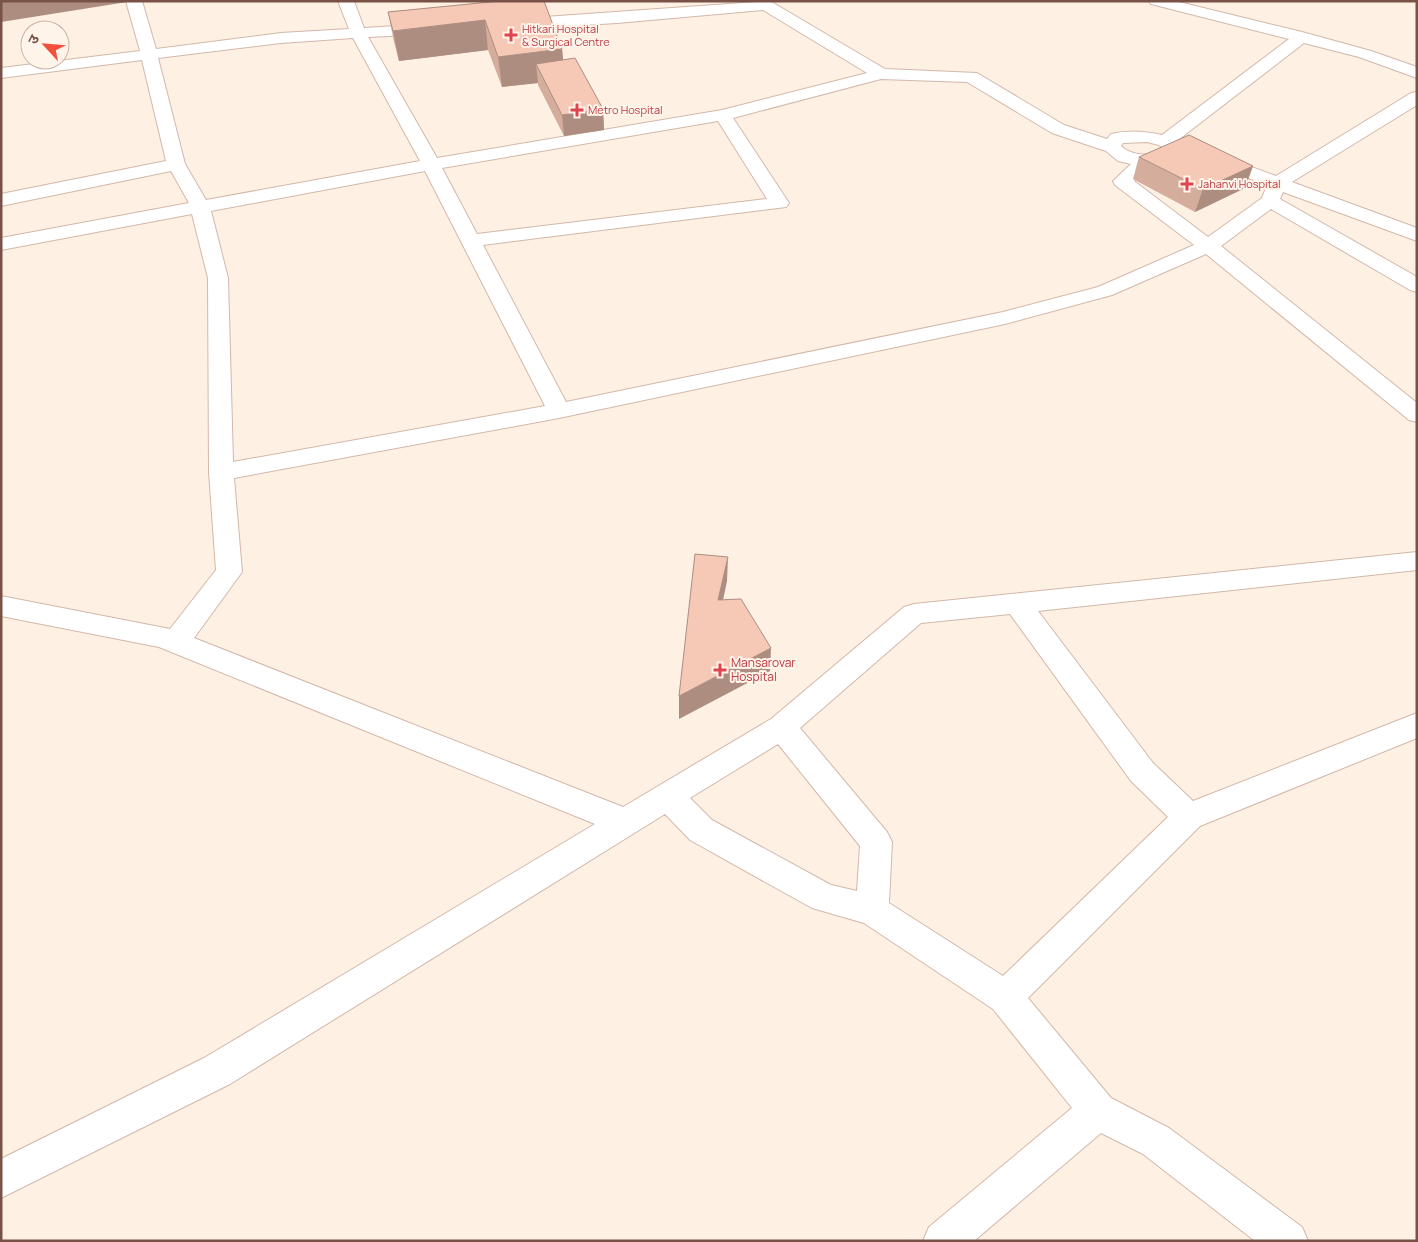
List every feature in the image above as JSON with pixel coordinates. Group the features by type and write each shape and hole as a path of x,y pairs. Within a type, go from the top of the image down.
{"street":[{"path":"134,1 176,164 200,206 218,278 221,472 229,572 175,642"},
{"path":"346,1 358,34 431,164 559,411"},
{"path":"1156,1 1365,54 1417,73"},
{"path":"502,25 617,18 761,3 881,74"},
{"path":"1,74 281,38 444,28"},
{"path":"1165,141 1302,37"},
{"path":"1,244 431,164 723,115 881,74 971,77 1058,129 1112,147 1120,154 1147,160 1164,158 1176,152 1177,149 1165,141"},
{"path":"221,472 559,411 1005,318 1105,291 1208,246 1274,192 1417,96"},
{"path":"471,241 779,203 723,115"},
{"path":"1112,147 1117,138 1148,137 1165,141 1274,192 1417,286"},
{"path":"1147,160 1122,181 1208,246 1417,415"},
{"path":"1,200 176,164"},
{"path":"1274,192 1417,235"},
{"path":"1,1179 217,1071 781,727 914,614 1417,561"},
{"path":"1017,603 1142,772 1189,817"},
{"path":"1,606 163,637 625,822"},
{"path":"1005,997 1189,817 1417,725"},
{"path":"781,727 876,842 872,910"},
{"path":"668,796 701,830 824,898 872,910 1005,997 1098,1110 1156,1141 1288,1241"},
{"path":"943,1241 1098,1110"}],"building":[{"path":"500,1 544,1 562,49 498,57 485,20 393,31 388,12"},
{"path":"575,58 603,109 562,115 536,64"},
{"path":"1189,135 1253,166 1203,189 1139,157"},
{"path":"695,554 728,557 718,600 741,599 771,648 679,696"}],"place":[{"name":"Hitkari Hospital & Surgical Centre","path":"511,35"},
{"name":"Metro Hospital","path":"577,110"},
{"name":"Jahanvi Hospital","path":"1187,184"},
{"name":"Mansarovar Hospital","path":"720,670"}]}
